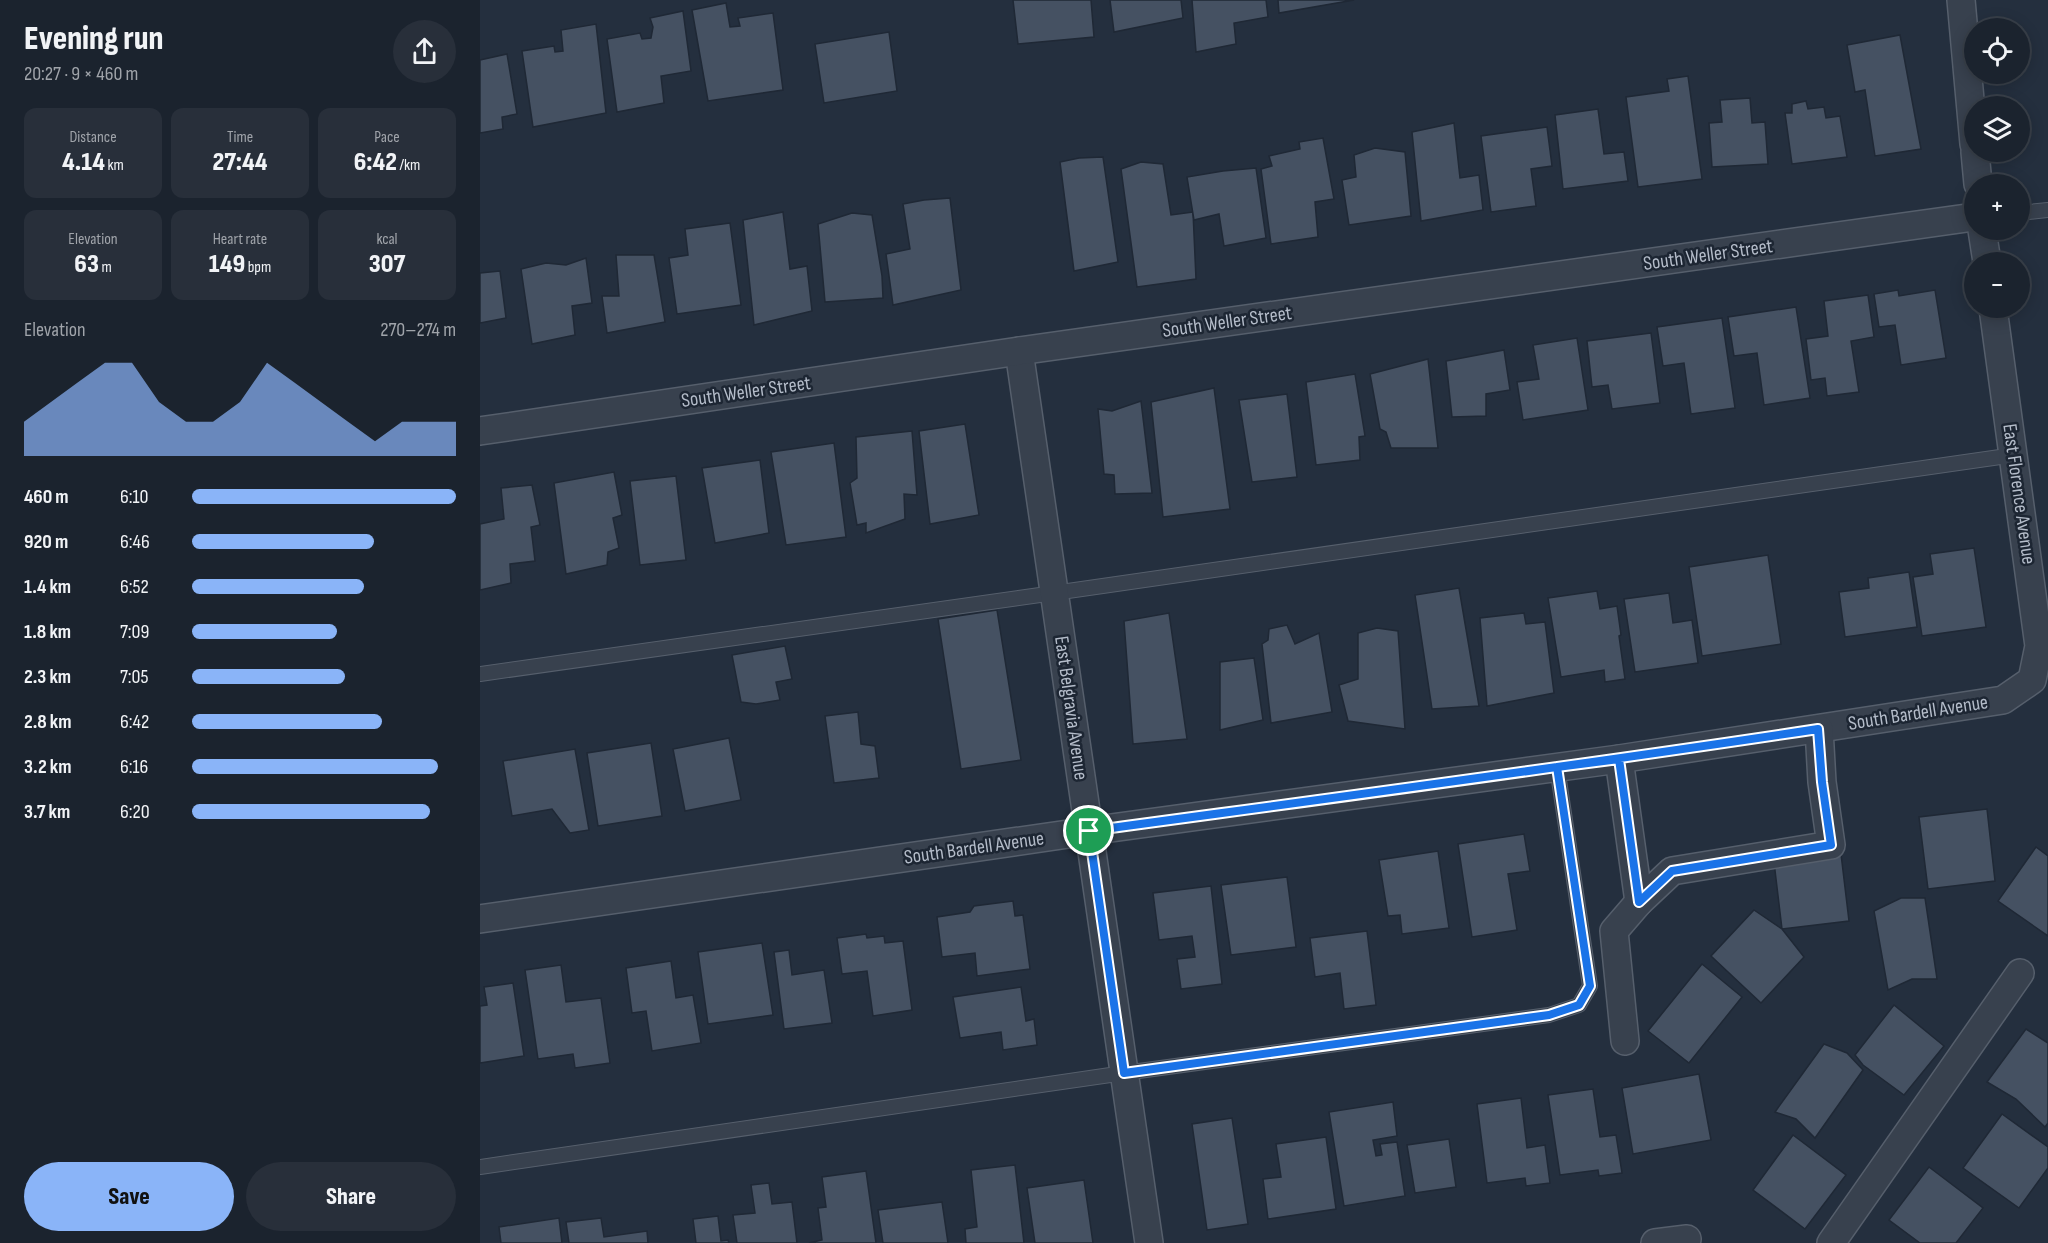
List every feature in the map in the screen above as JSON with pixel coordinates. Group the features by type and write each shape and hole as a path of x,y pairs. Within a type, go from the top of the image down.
{"street":[{"path":"1961,0 1970,96"},
{"name":"South Weller Street","path":"480,431 1019,351 1964,218"},
{"name":"East Florence Avenue","path":"1994,318 2039,646 2032,680"},
{"name":"East Belgravia Avenue","path":"1019,351 1149,1243"},
{"name":"South Bardell Avenue","path":"480,919 1818,729 2003,700 2032,680"},
{"path":"1625,1041 1614,932 1639,902 1672,871 1831,845 1822,782 1818,729"},
{"path":"1619,759 1639,902"},
{"path":"1830,1243 2020,974"},
{"path":"1655,1243 1687,1239"}],"lane":[{"path":"2030,212 2048,210"},
{"path":"480,674 2014,455"},
{"path":"480,1167 1124,1073 1549,1015 1579,1005 1590,986 1557,767"}],"building":[{"path":"1013,0 1091,0 1094,37 1018,44"},
{"path":"1110,0 1181,0 1183,18 1114,32"},
{"path":"1192,0 1266,0 1268,17 1234,23 1236,44 1196,52"},
{"path":"1278,0 1354,0 1279,13"},
{"path":"726,3 730,27 740,26 738,18 773,13 783,90 708,101 692,10"},
{"path":"683,11 691,71 661,76 664,103 617,112 607,39 640,33 642,39 651,38 653,27 650,18"},
{"path":"596,24 606,113 533,127 522,51 554,46 555,52 563,51 561,30"},
{"path":"889,32 897,91 824,103 815,44"},
{"path":"1900,35 1921,149 1875,156 1865,90 1855,92 1847,45"},
{"path":"507,54 517,114 502,117 503,129 480,133 480,60"},
{"path":"1688,76 1702,179 1638,187 1626,97 1669,91 1667,79"},
{"path":"1750,98 1752,123 1765,122 1768,164 1712,167 1709,123 1722,122 1720,100"},
{"path":"1806,101 1808,109 1824,107 1826,118 1840,116 1847,157 1792,164 1785,113 1792,113 1792,104"},
{"path":"1598,109 1604,154 1624,152 1628,181 1563,189 1555,115"},
{"path":"1454,123 1460,178 1479,175 1483,210 1421,221 1412,132"},
{"path":"1547,127 1552,166 1531,169 1536,206 1491,212 1481,136"},
{"path":"1323,138 1334,199 1315,202 1318,237 1271,244 1261,169 1272,166 1269,156 1300,149 1299,142"},
{"path":"1375,148 1405,152 1411,216 1349,225 1342,180 1356,177 1354,155"},
{"path":"1103,157 1118,262 1074,271 1060,162"},
{"path":"1141,162 1163,164 1171,215 1193,212 1196,279 1137,287 1121,169"},
{"path":"1256,168 1266,238 1224,246 1219,214 1194,220 1187,177"},
{"path":"950,198 961,290 893,305 886,254 910,249 903,204"},
{"path":"783,212 790,269 807,266 812,311 754,325 743,220"},
{"path":"852,213 872,215 882,276 883,298 825,302 818,224"},
{"path":"730,223 741,305 677,314 669,258 688,255 685,229"},
{"path":"616,255 654,255 665,322 607,333 602,296 619,296"},
{"path":"586,258 592,303 572,306 575,335 532,344 521,269 546,263 566,265"},
{"path":"500,271 506,318 480,323 480,273"},
{"path":"1898,290 1899,296 1935,290 1946,358 1901,365 1895,325 1879,327 1874,294"},
{"path":"1868,295 1874,337 1851,341 1859,392 1827,396 1825,378 1811,380 1806,339 1828,336 1824,301"},
{"path":"1796,307 1810,398 1764,405 1757,353 1734,356 1728,317"},
{"path":"1722,318 1735,408 1691,414 1684,363 1663,366 1657,327"},
{"path":"1651,333 1660,403 1612,409 1608,385 1592,387 1587,341"},
{"path":"1577,338 1588,410 1523,420 1517,382 1539,379 1533,345"},
{"path":"1504,350 1510,390 1486,394 1486,416 1452,417 1446,361"},
{"path":"1428,359 1438,448 1391,448 1386,432 1380,429 1370,374"},
{"path":"1355,374 1365,436 1359,437 1360,460 1316,465 1306,382"},
{"path":"1214,388 1230,509 1163,517 1151,402"},
{"path":"1287,394 1297,477 1252,482 1239,400"},
{"path":"1141,401 1152,493 1115,494 1114,475 1104,474 1098,409 1112,411"},
{"path":"965,424 979,515 930,524 919,431"},
{"path":"912,431 917,495 904,494 905,519 866,533 866,523 857,525 850,483 857,478 856,437"},
{"path":"834,443 846,537 786,545 771,452"},
{"path":"760,460 769,533 715,543 702,468"},
{"path":"614,472 622,515 613,518 619,548 608,552 607,565 566,574 554,483"},
{"path":"676,476 686,560 640,565 630,481"},
{"path":"532,485 540,525 531,527 535,561 510,564 511,583 480,590 480,524 504,519 501,488"},
{"path":"1974,548 1986,627 1922,636 1913,577 1933,574 1930,554"},
{"path":"1768,555 1781,644 1702,656 1689,567"},
{"path":"1909,572 1917,627 1845,637 1839,592 1869,588 1868,578"},
{"path":"1459,588 1479,706 1432,709 1415,595"},
{"path":"1597,591 1600,609 1617,606 1625,679 1605,682 1604,670 1561,677 1548,598"},
{"path":"1669,593 1673,623 1692,620 1698,663 1635,672 1624,599"},
{"path":"997,610 1021,760 961,769 938,619"},
{"path":"1169,613 1187,739 1133,744 1124,621"},
{"path":"1524,613 1526,624 1545,622 1554,693 1487,706 1480,618"},
{"path":"1287,625 1295,644 1319,633 1332,712 1271,723 1262,644 1268,640 1269,629"},
{"path":"1377,628 1398,631 1405,729 1348,721 1339,685 1358,679 1358,633"},
{"path":"785,646 792,679 776,682 780,700 756,704 741,702 732,655"},
{"path":"1254,658 1263,720 1220,730 1220,662"},
{"path":"858,712 861,744 875,746 879,778 834,783 825,716"},
{"path":"729,738 741,800 685,811 673,749"},
{"path":"651,743 662,816 598,826 587,753"},
{"path":"575,749 589,830 570,833 552,809 512,816 503,761"},
{"path":"1987,809 1995,881 1928,889 1919,817"},
{"path":"1524,834 1530,871 1508,874 1517,930 1472,937 1458,844"},
{"path":"2036,847 2048,856 2048,936 1998,901"},
{"path":"1438,851 1449,928 1402,934 1400,915 1388,916 1379,860"},
{"path":"1841,854 1849,921 1782,929 1774,862"},
{"path":"1287,877 1296,947 1231,955 1221,885"},
{"path":"1211,886 1222,984 1181,989 1177,959 1195,957 1192,936 1159,940 1153,893"},
{"path":"1901,898 1925,898 1937,979 1912,979 1888,990 1874,911"},
{"path":"1013,901 1015,916 1023,915 1030,969 977,976 975,953 942,957 937,917 970,912 974,906"},
{"path":"1754,910 1782,929 1804,957 1761,1003 1711,956"},
{"path":"1367,931 1376,1005 1344,1009 1340,973 1315,977 1310,938"},
{"path":"866,934 867,938 884,936 885,943 903,941 912,1010 873,1016 867,971 842,974 837,938"},
{"path":"762,943 773,1015 708,1024 698,952"},
{"path":"789,950 792,975 824,970 832,1023 784,1029 774,952"},
{"path":"671,961 676,998 693,995 701,1043 652,1051 646,1011 632,1013 626,968"},
{"path":"1702,964 1742,997 1689,1063 1648,1031"},
{"path":"561,965 566,1002 601,998 610,1063 575,1068 573,1054 538,1059 525,970"},
{"path":"513,983 524,1056 480,1063 480,1006 487,1005 484,987"},
{"path":"1021,987 1026,1021 1034,1019 1037,1045 1003,1050 1001,1032 960,1038 953,997"},
{"path":"1894,1005 1944,1046 1904,1095 1863,1065 1855,1055"},
{"path":"2026,1029 2048,1043 2048,1123 2045,1127 2016,1099 1987,1082"},
{"path":"1824,1044 1847,1053 1863,1070 1815,1138 1796,1119 1775,1112"},
{"path":"1699,1074 1711,1140 1633,1154 1622,1088"},
{"path":"1593,1089 1600,1137 1616,1135 1622,1173 1599,1176 1598,1170 1560,1175 1548,1095"},
{"path":"1521,1098 1527,1148 1545,1145 1550,1183 1526,1186 1525,1178 1487,1183 1477,1104"},
{"path":"1393,1102 1397,1136 1373,1140 1376,1156 1382,1155 1380,1144 1397,1142 1405,1196 1344,1206 1329,1112"},
{"path":"2002,1114 2048,1147 2048,1168 2019,1208 1963,1168"},
{"path":"1232,1118 1248,1224 1207,1230 1192,1124"},
{"path":"1793,1135 1846,1175 1805,1229 1753,1190"},
{"path":"1326,1137 1336,1209 1268,1219 1263,1179 1281,1177 1276,1144"},
{"path":"1449,1139 1456,1187 1415,1193 1407,1145"},
{"path":"1015,1165 1024,1243 966,1243 965,1229 977,1227 971,1170"},
{"path":"1929,1167 1983,1208 1956,1243 1920,1243 1889,1220"},
{"path":"866,1171 876,1243 809,1243 822,1240 818,1208 826,1207 822,1177"},
{"path":"1084,1180 1093,1243 1035,1243 1027,1188"},
{"path":"769,1183 772,1204 792,1202 797,1243 737,1243 733,1215 755,1213 751,1185"},
{"path":"942,1202 948,1243 883,1243 878,1210"},
{"path":"718,1216 721,1241 728,1240 729,1243 696,1243 693,1219"},
{"path":"559,1218 562,1243 501,1243 499,1227"},
{"path":"601,1218 604,1237 647,1231 648,1243 569,1243 566,1222"}],"route":[{"path":"1089,831 1124,1073 1549,1015 1579,1005 1590,986 1557,767 1619,759 1639,902 1672,871 1831,845 1822,782 1818,729 1619,759 1557,767 1292,804 1089,831"}]}
